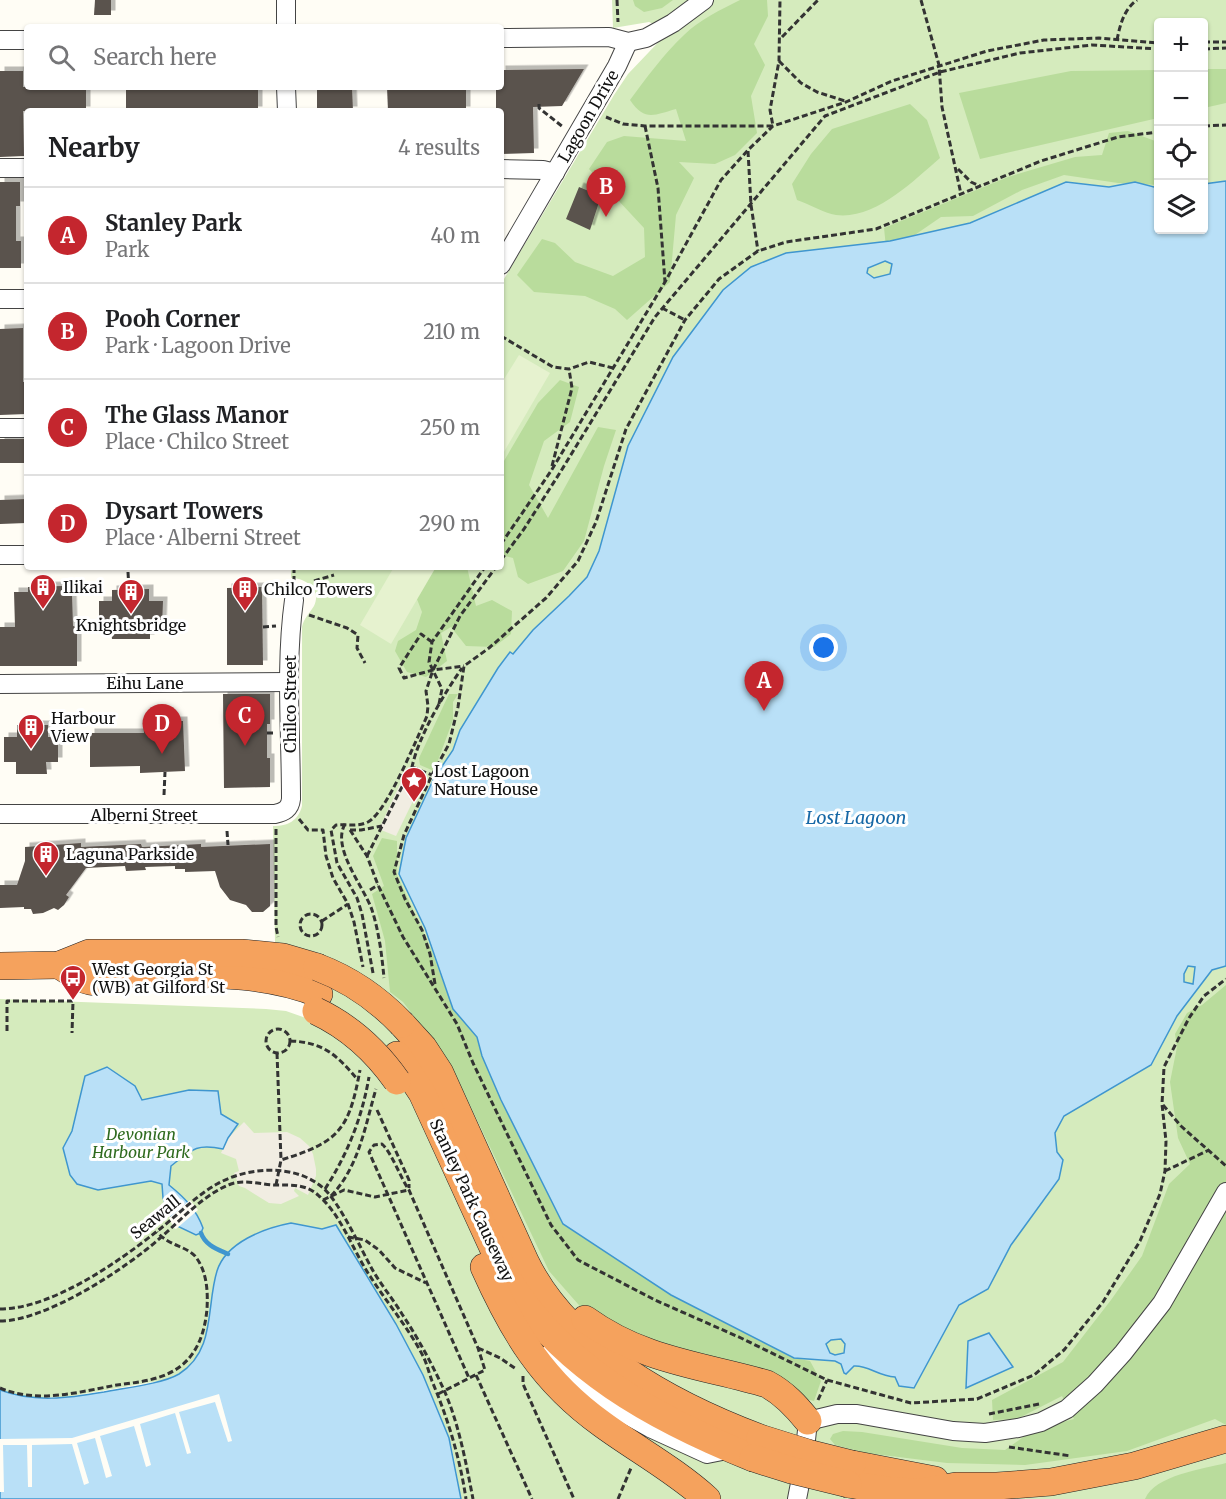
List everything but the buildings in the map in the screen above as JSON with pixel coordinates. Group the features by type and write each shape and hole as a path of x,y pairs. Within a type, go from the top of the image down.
{"highway":[{"name":"Stanley Park Causeway","path":"59,965 89,953 242,953 305,963 337,975 363,991 402,1024 423,1047 440,1073 534,1280 544,1296 588,1342 622,1367 666,1394 721,1422 748,1448"},
{"path":"0,966 59,965 83,981 106,982 130,990 261,996 289,1001 318,1002 381,1059 388,1083 414,1111 491,1283 516,1333 532,1355 561,1389 590,1415 707,1499"},
{"name":"Stanley Park Causeway","path":"106,982 123,973 270,979 289,984 318,1002 355,1016 379,1035 397,1055 422,1093 505,1274 521,1300 541,1325 579,1361 621,1391 675,1423 748,1448 808,1453 850,1474 913,1474 956,1486 1028,1484 1080,1478 1141,1464 1226,1438"},
{"path":"517,1243 562,1298 598,1329 623,1343 670,1361 766,1384 779,1390 793,1402 812,1413"}],"street":[{"path":"286,0 286,24"},
{"path":"504,38 623,35 646,38 673,23 704,0"},
{"name":"Lagoon Drive","path":"504,260 617,66 623,35"},
{"path":"0,40 24,40"},
{"path":"286,90 287,108"},
{"path":"0,168 24,168"},
{"path":"504,169 543,170 555,173"},
{"path":"0,299 24,299"},
{"path":"0,428 24,428"},
{"path":"0,555 24,555"},
{"name":"Chilco Street","path":"287,809 291,799 289,682 294,600"},
{"name":"Eihu Lane","path":"0,684 289,682"},
{"name":"Alberni Street","path":"0,814 275,814 287,809"},
{"path":"797,1499 812,1413 857,1414 953,1431 985,1433 1041,1422 1067,1408 1095,1384 1123,1353 1162,1302 1226,1192"},
{"path":"491,1283 523,1328 567,1375 609,1405 650,1428 707,1454 748,1448"}],"path":[{"path":"617,0 623,35"},
{"path":"773,126 770,110 779,61 780,0"},
{"path":"780,39 818,0"},
{"path":"921,0 939,65 942,107 961,194"},
{"path":"1117,40 1121,22 1130,5 1137,0"},
{"path":"602,116 623,124 645,126 773,126 846,102 892,81 987,51 1044,40 1099,38 1154,43"},
{"path":"1208,42 1226,42"},
{"path":"504,556 561,471 622,369 662,308 825,116 940,72 1020,53 1092,45 1154,49"},
{"path":"1208,49 1226,48"},
{"path":"779,61 801,83 817,92 846,102"},
{"path":"539,104 539,108 565,128"},
{"path":"1208,126 1226,125"},
{"path":"645,126 658,188 665,282"},
{"path":"504,540 551,471 665,282 722,180 773,126"},
{"path":"368,856 439,706 464,666 489,648 546,598 578,561 596,522 626,429 685,320 719,279 758,251 786,242 876,229 1041,161 1118,137 1154,132"},
{"path":"748,150 751,205 758,251"},
{"path":"957,169 971,182 980,186"},
{"path":"662,308 685,320"},
{"path":"504,337 554,367 569,369 589,362 613,368"},
{"path":"551,471 572,388 569,369"},
{"path":"439,706 442,689 429,662 432,642 482,570"},
{"path":"373,974 362,914 357,898 337,863 331,830 336,825 367,823 374,818 393,789 427,716 426,691 433,670 460,616 494,570"},
{"path":"128,573 129,590"},
{"path":"314,580 334,575"},
{"path":"309,615 358,634 357,648 365,663"},
{"path":"262,627 276,626"},
{"path":"432,642 421,634 399,668 407,679 433,670 464,666"},
{"path":"436,988 430,954 422,930 405,899 394,872 404,835 449,744 458,707 464,666"},
{"path":"412,767 432,775"},
{"path":"164,795 165,772"},
{"path":"345,825 342,830 345,855 372,911 381,947 384,978"},
{"path":"384,826 350,830 368,856 378,885 403,937 457,1024 473,1063 551,1225 578,1260 655,1300 741,1338 827,1380 925,1409"},
{"path":"308,830 322,830 326,856 333,878 348,904 354,922 364,973"},
{"path":"227,831 228,845"},
{"path":"276,831 276,927"},
{"path":"370,890 378,885"},
{"path":"322,921 314,914 307,915 302,920 301,927 307,935 314,935 320,932 322,921 348,904"},
{"path":"911,1403 977,1400 1034,1375 1064,1350 1103,1302 1125,1269 1149,1224 1160,1194 1165,1171 1166,1141 1162,1104 1164,1067 1189,1017 1204,996 1226,979"},
{"path":"7,1031 7,1001 72,1001 72,1033"},
{"path":"280,1029 287,1033 290,1041 287,1048 277,1053 270,1050 266,1044 268,1033 280,1029"},
{"path":"290,1041 313,1043 321,1047 344,1063 358,1080"},
{"path":"276,1185 281,1160 277,1053"},
{"path":"281,1160 311,1150 334,1136 344,1124 350,1109 361,1064"},
{"path":"331,1196 342,1184 388,1083"},
{"path":"367,1092 346,1153 325,1189 422,1348 444,1391 459,1432 473,1499"},
{"path":"1162,1104 1180,1125 1226,1166"},
{"path":"377,1110 409,1180 409,1190"},
{"path":"438,1394 485,1371 478,1348 409,1190 400,1177 387,1148 378,1144 370,1148 369,1152 469,1378"},
{"path":"1165,1171 1209,1150"},
{"name":"Seawall","path":"0,1309 22,1306 76,1285 107,1269 195,1200 228,1179 251,1172 288,1172 315,1181 325,1189"},
{"path":"0,1321 27,1316 80,1293 111,1276 138,1257 220,1189 238,1182 295,1184 311,1191 323,1200 334,1214 370,1277 413,1338 446,1414 466,1499"},
{"path":"323,1200 344,1190 375,1197 409,1190"},
{"path":"0,1389 11,1393 45,1396 139,1383 170,1374 189,1359 205,1327 208,1290 206,1279 195,1257 184,1249 166,1242 157,1232"},
{"path":"347,1237 365,1240 379,1250 395,1268 427,1284"},
{"path":"522,1374 523,1384 574,1499"},
{"path":"476,1375 531,1499"},
{"path":"812,1413 827,1380"},
{"path":"981,1416 1045,1402"},
{"path":"618,1499 633,1462"}],"green space":[{"name":"Devonian Harbour Park","path":"612,0 1226,0 1226,1499 461,1499 450,1444 425,1381 397,1328 336,1225 218,1269 209,1326 203,1346 193,1362 180,1373 164,1380 66,1397 26,1398 0,1390 0,999 266,1009 286,1011 320,1023 319,953 275,942 273,826 292,822 302,806 302,627 316,600 314,590 307,582 291,578 291,570 504,570 504,279 614,95 628,74 669,31 649,22 613,28"},
{"path":"633,0 673,0 662,8 644,12 635,6"},
{"path":"740,0 767,0 768,16 754,44 765,65 751,96 757,133 735,155 715,164 679,162 694,178 676,215 670,282 627,320 615,309 585,296 534,292 517,275 542,239 555,243 575,262 613,276 645,257 644,228 589,169 607,142 624,136 686,141 676,109 650,115 640,112 630,100 662,58 690,30 711,15"},
{"path":"1208,69 1226,69 1226,103 1208,107"},
{"path":"1154,70 1154,119 980,159 959,93 1071,71"},
{"path":"910,104 927,120 940,158 918,177 879,205 851,215 831,214 797,200 792,184 811,154 832,129"},
{"path":"1128,131 1154,141 1154,185 1118,183 1064,175 1022,190 973,216 941,217 893,250 886,247 884,228 1008,177 1075,157 1102,155 1109,133"},
{"path":"519,355 550,373 504,452 504,379"},
{"path":"560,380 579,387 570,422 544,441 529,485 548,518 598,427 616,430 584,541 563,571 528,584 518,577 513,558 504,556 504,461 538,403"},
{"path":"392,570 434,570 391,644 360,625"},
{"path":"430,570 468,570 476,606 492,600 512,611 511,634 494,647 466,646 451,627 441,633 447,661 426,677 407,672 395,651 398,641 416,630 422,612 415,594"},
{"path":"449,694 458,694 453,702 453,720 434,771 420,765 419,758"},
{"path":"382,838 397,841 397,875 431,949 453,1009 477,1037 482,1056 501,1100 563,1224 671,1295 794,1358 810,1361 821,1381 814,1401 805,1399 772,1371 642,1342 585,1312 549,1271 450,1063 403,1002 390,992 385,941 372,894 384,886 373,856"},
{"path":"1226,985 1226,1425 1215,1419 1127,1451 1025,1465 947,1463 866,1453 835,1445 830,1439 833,1434 843,1431 962,1448 1005,1450 1033,1430 1074,1419 1062,1396 1017,1419 993,1420 992,1400 1063,1362 1142,1256 1169,1184 1190,1164 1178,1138 1170,1082 1177,1047 1175,1034 1187,1013 1202,1005"},
{"path":"1226,1463 1226,1499 1145,1499 1150,1491 1169,1479"}],"shaded area":[{"path":"408,767 426,774 396,836 381,830 380,827"},
{"path":"244,1122 254,1133 287,1132 300,1138 309,1146 313,1154 316,1176 308,1195 295,1188 294,1191 299,1196 281,1204 269,1203 239,1186 234,1173 239,1171 236,1159 221,1153 228,1138"}],"water":[{"name":"Lost Lagoon","path":"1226,181 1226,966 1212,970 1177,1016 1151,1065 1064,1116 1055,1133 1057,1152 1063,1160 1059,1179 1011,1245 988,1289 959,1305 914,1388 899,1386 895,1377 864,1367 854,1366 846,1374 841,1364 835,1361 794,1358 671,1295 563,1224 501,1100 482,1056 477,1037 453,1009 425,928 399,874 406,838 434,778 453,750 460,730 498,668 510,652 513,654 533,630 587,577 599,551 628,446 673,357 723,290 751,267 786,253 890,241 970,223 1066,182 1109,187 1135,182 1154,187 1154,234 1208,234 1208,183","holes":["885,261 892,264 890,274 874,278 867,273 868,268","1188,966 1195,967 1193,984 1184,982 1184,974","841,1339 845,1344 844,1353 835,1355 830,1353 826,1344 831,1340"]},
{"path":"107,1067 135,1086 142,1100 189,1090 218,1091 221,1114 238,1124 223,1149 206,1147 194,1149 171,1166 169,1185 193,1209 203,1228 201,1233 196,1235 175,1225 163,1198 162,1184 151,1181 98,1190 77,1184 70,1175 63,1148 72,1131 85,1076"},
{"path":"291,1223 322,1229 336,1225 396,1324 423,1375 449,1438 461,1499 0,1499 0,1390 26,1397 65,1397 143,1385 179,1374 191,1364 204,1341 217,1271 222,1261 238,1244 248,1238"},
{"path":"989,1333 1013,1367 966,1388 968,1341"}],"pier":[{"path":"190,1200 198,1210 176,1229 174,1228 169,1218"},
{"path":"219,1394 232,1441 228,1442 215,1402 179,1412 191,1453 187,1454 175,1413 140,1424 151,1465 146,1467 134,1426 100,1436 112,1476 106,1478 95,1438 77,1443 89,1483 84,1485 72,1444 32,1445 32,1487 28,1487 27,1445 3,1445 4,1492 0,1492 0,1439 72,1438"}],"waterway":[{"path":"201,1233 208,1244 228,1254"}],"place":[{"name":"Pooh Corner","path":"606,217"},
{"name":"Ilikai","path":"43,610"},
{"name":"Chilco Towers","path":"245,612"},
{"name":"Knightsbridge","path":"131,615"},
{"name":"Stanley Park","path":"764,711"},
{"name":"The Glass Manor","path":"245,746"},
{"name":"Harbour View","path":"31,750"},
{"name":"Dysart Towers","path":"162,754"},
{"name":"Lost Lagoon Nature House","path":"414,803"},
{"name":"Laguna Parkside","path":"46,877"},
{"name":"West Georgia St (WB) at Gilford St","path":"73,1001"}]}
